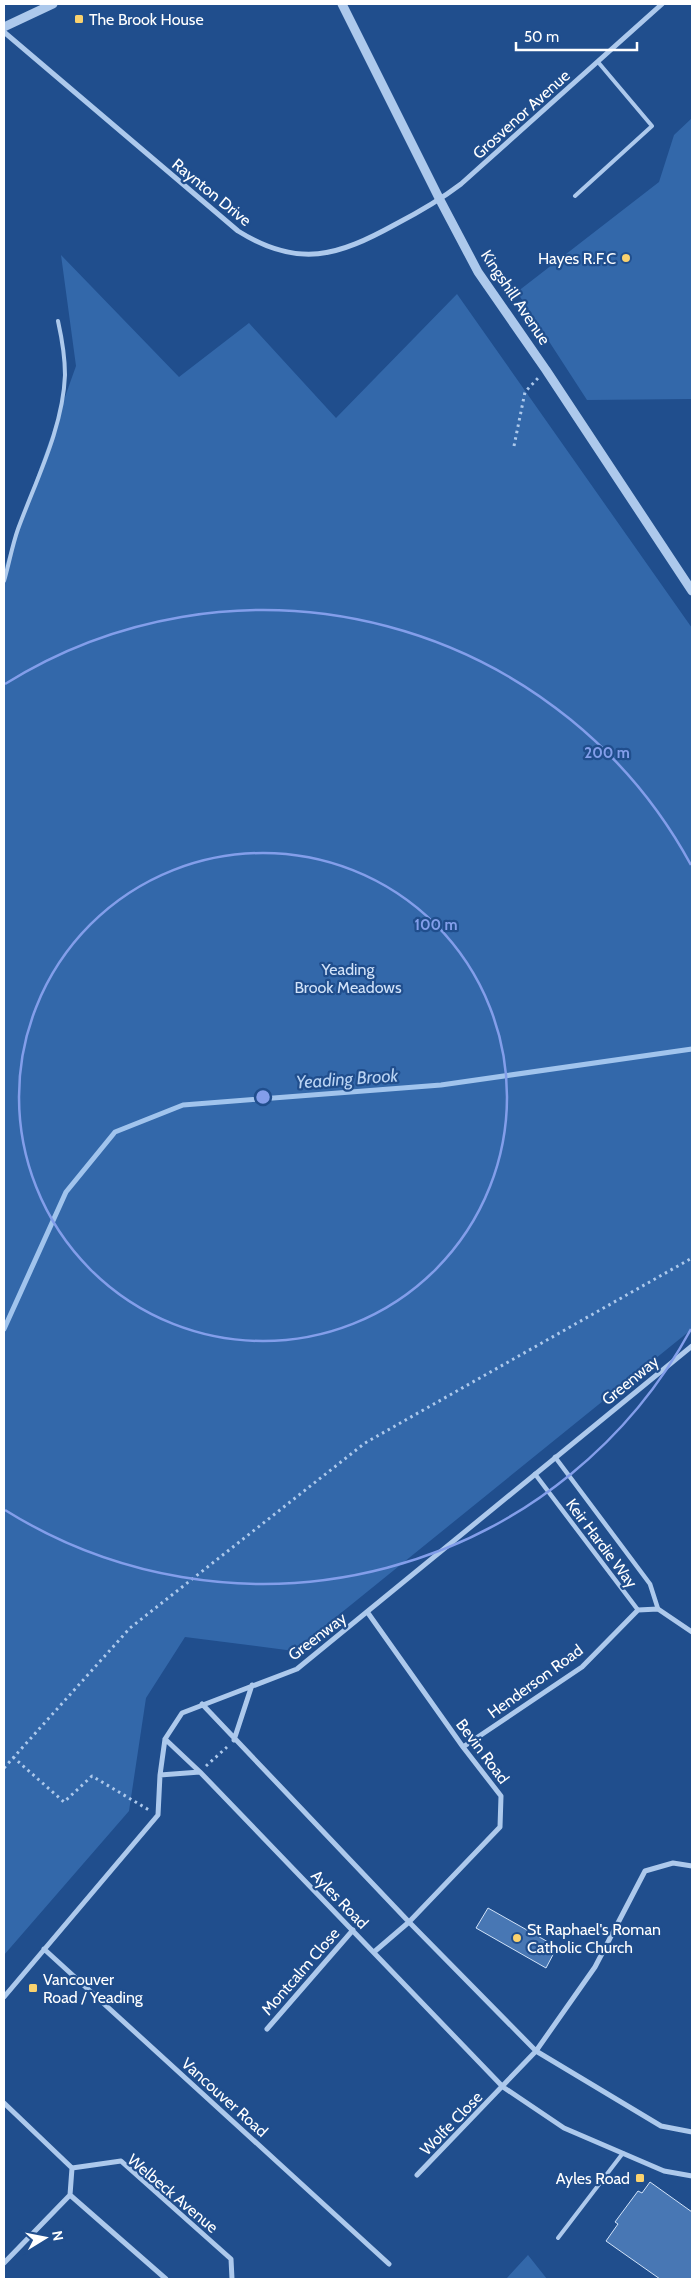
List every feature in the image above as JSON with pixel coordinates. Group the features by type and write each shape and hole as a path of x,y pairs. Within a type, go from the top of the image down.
{"street":[{"path":"4,27 53,4"},
{"name":"Kingshill Avenue","path":"342,4 478,272 546,370 692,591"},
{"name":"Grosvenor Avenue","path":"440,200 461,184 662,4"},
{"name":"Raynton Drive","path":"4,32 224,220 238,231 263,245 299,253 328,253 352,247 440,200"},
{"name":"Greenway","path":"158,1815 160,1775 165,1740 182,1713 297,1669 368,1613 692,1346"},
{"name":"Keir Hardie Way","path":"535,1474 638,1610 658,1609 650,1584 555,1457"},
{"path":"658,1609 692,1632"},
{"name":"Henderson Road","path":"463,1747 582,1667 638,1610"},
{"name":"Bevin Road","path":"368,1613 463,1747 502,1796 500,1827 409,1922 374,1952"},
{"path":"234,1740 252,1686"},
{"name":"Ayles Road","path":"202,1704 234,1740 536,2052 661,2126 692,2132"},
{"name":"Ayles Road","path":"165,1740 200,1772 503,2088 564,2128 664,2171 692,2176"},
{"path":"160,1775 200,1772"},
{"path":"4,1997 158,1815"},
{"name":"Wolfe Close","path":"417,2175 536,2052 595,1967 645,1871 673,1863 692,1866"},
{"name":"Montcalm Close","path":"267,2029 353,1930"},
{"name":"Vancouver Road","path":"44,1949 389,2264"},
{"path":"4,2103 72,2168 70,2195 4,2263"},
{"name":"Welbeck Avenue","path":"72,2168 121,2161 232,2259 232,2279"},
{"path":"70,2195 166,2279"}],"lane":[{"path":"575,196 652,126 598,62"},
{"path":"4,581 17,530 54,434 65,376 64,350 58,321"},
{"path":"558,2238 623,2153"}],"path":[{"path":"514,446 525,392 546,370"},
{"path":"4,1768 130,1628 365,1444 692,1258"},
{"path":"200,1772 234,1740"},
{"path":"14,1757 64,1802 92,1776 158,1815"}],"green space":[{"name":"Hayes R.F.C","path":"692,118 692,399 587,400 517,292 659,182 674,135"},
{"name":"Yeading Brook Meadows","path":"61,255 179,377 249,323 336,418 457,294 692,628 692,1329 294,1651 185,1637 146,1698 129,1811 4,1955 4,568 76,366"},
{"path":"528,2255 547,2279 506,2279"}],"building":[{"name":"St Raphael's Roman Catholic Church","path":"488,1908 557,1947 546,1968 476,1928"},
{"path":"650,2182 692,2212 692,2279 660,2279 606,2241 618,2224 615,2222 638,2191 642,2193"}],"waterway":[{"name":"Yeading Brook","path":"4,1329 66,1192 115,1132 183,1105 441,1085 692,1049"}],"place":[{"name":"The Brook House","path":"79,19"},
{"name":"Hayes R.F.C","path":"626,258"},
{"name":"St Raphael's Roman Catholic Church","path":"517,1938"},
{"name":"Vancouver Road / Yeading","path":"33,1988"},
{"name":"Ayles Road","path":"640,2178"}]}
